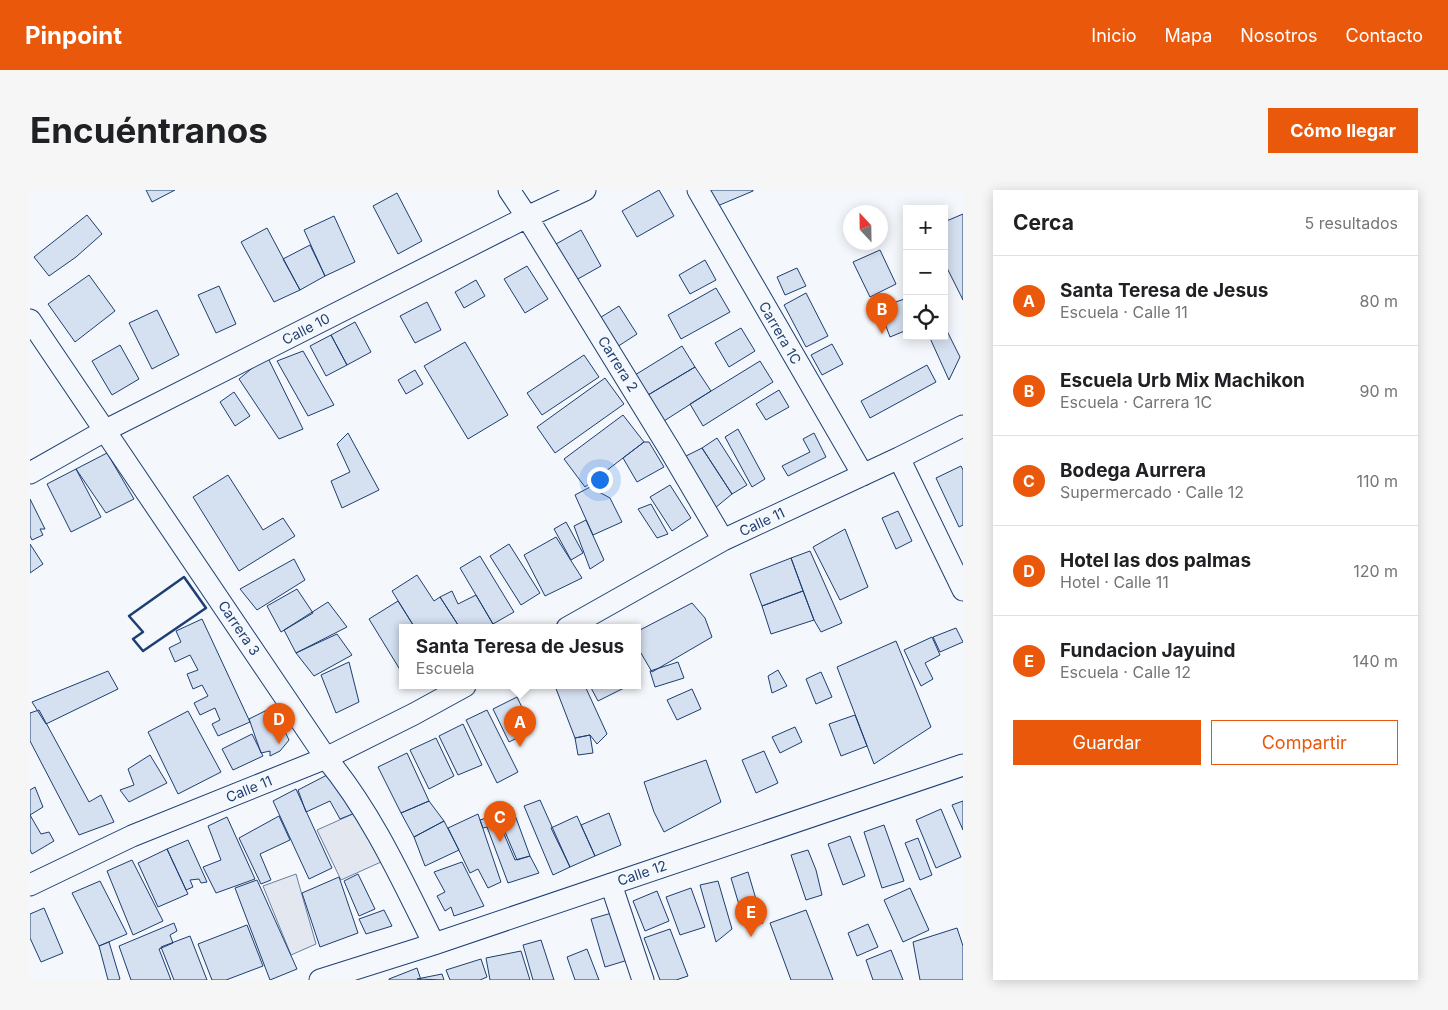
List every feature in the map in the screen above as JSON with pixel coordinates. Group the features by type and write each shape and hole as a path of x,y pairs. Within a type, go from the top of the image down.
{"street":[{"name":"Carrera 2","path":"509,190 670,450 723,540"},
{"name":"Calle 10","path":"30,473 106,430 527,217 585,190"},
{"name":"Carrera 1C","path":"698,190 863,475"},
{"name":"Carrera 3","path":"30,320 326,758 345,781 396,868 434,944"},
{"name":"Calle 11","path":"574,624 723,540 963,426"},
{"path":"899,458 963,590"},
{"name":"Calle 11","path":"30,885 132,836 326,758 460,689"},
{"name":"Calle 12","path":"320,980 434,944 963,765"},
{"path":"611,884 643,980"}],"shaded area":[{"path":"355,813 381,862 341,880 317,830"},
{"path":"296,874 316,944 291,955 263,886"}],"building":[{"path":"146,190 175,190 152,202"},
{"path":"659,190 674,216 637,237 622,211"},
{"path":"708,190 753,190 753,191 715,207"},
{"path":"397,193 422,241 398,254 373,206"},
{"path":"963,214 963,300 948,270 948,220"},
{"path":"87,215 102,234 76,257 49,276 34,257"},
{"path":"334,216 355,262 325,276 304,230"},
{"path":"267,228 300,290 274,302 241,242"},
{"path":"581,230 601,266 576,280 556,244"},
{"path":"310,245 325,276 300,290 283,259"},
{"path":"880,250 896,284 870,297 853,262"},
{"path":"705,260 716,280 690,294 679,275"},
{"path":"527,266 548,299 525,313 504,279"},
{"path":"797,268 806,286 785,295 777,277"},
{"path":"89,275 115,311 75,342 48,304"},
{"path":"476,280 485,296 464,308 455,292"},
{"path":"219,286 236,324 216,333 198,295"},
{"path":"716,288 730,312 681,339 668,315"},
{"path":"806,293 828,336 806,347 784,305"},
{"path":"903,299 903,332 890,337 879,308"},
{"path":"427,302 441,330 415,343 400,316"},
{"path":"619,306 637,334 617,347 598,319"},
{"path":"157,310 179,355 152,369 129,323"},
{"path":"355,322 371,352 347,365 331,335"},
{"path":"741,328 755,351 729,367 715,343"},
{"path":"948,333 960,357 949,380 931,340 948,340"},
{"path":"331,335 347,365 326,376 310,346"},
{"path":"465,342 508,415 468,439 424,366"},
{"path":"832,344 843,364 822,375 811,355"},
{"path":"120,345 139,379 112,395 92,361"},
{"path":"682,346 695,367 648,395 635,375"},
{"path":"303,351 334,405 308,416 277,361"},
{"path":"584,355 599,377 542,415 527,393"},
{"path":"267,356 303,429 279,439 239,379"},
{"path":"760,361 773,382 703,426 690,404"},
{"path":"927,365 936,382 870,418 861,401"},
{"path":"695,367 711,391 664,421 648,395"},
{"path":"415,370 423,384 406,394 398,380"},
{"path":"605,378 624,404 555,453 537,427"},
{"path":"779,390 789,407 766,420 756,404"},
{"path":"234,392 250,416 235,426 220,402"},
{"path":"623,415 644,442 585,487 564,459"},
{"path":"738,429 765,479 752,487 725,437"},
{"path":"348,433 379,490 342,508 331,481 350,472 337,444"},
{"path":"814,433 826,457 788,476 782,466 810,452 803,439"},
{"path":"717,438 747,485 732,494 702,448"},
{"path":"644,442 649,442 664,467 637,482 623,458"},
{"path":"702,448 732,494 715,508 686,456"},
{"path":"107,453 134,499 106,513 76,469"},
{"path":"961,466 963,470 963,525 959,527 936,478"},
{"path":"76,469 101,517 71,532 47,484"},
{"path":"228,475 263,530 283,518 295,536 239,571 193,497"},
{"path":"670,485 691,518 672,531 650,497"},
{"path":"590,487 610,498 622,522 593,535 575,495"},
{"path":"30,499 45,529 40,529 43,535 32,540 30,536"},
{"path":"651,504 668,534 657,538 638,509"},
{"path":"898,511 912,541 896,549 882,518"},
{"path":"586,520 604,560 590,569 574,526"},
{"path":"566,522 583,553 571,560 554,529"},
{"path":"845,529 868,587 840,600 813,547"},
{"path":"556,537 582,578 545,596 524,555"},
{"path":"30,544 43,564 30,573"},
{"path":"509,544 540,593 521,605 490,556"},
{"path":"810,551 842,623 821,632 814,620 791,558"},
{"path":"480,556 514,612 493,624 460,568"},
{"path":"791,558 803,591 762,606 750,574"},
{"path":"294,559 305,580 257,610 240,589"},
{"path":"417,575 434,601 440,597 457,624 413,624 392,591"},
{"path":"297,589 313,613 281,632 267,606"},
{"path":"452,591 458,604 476,595 493,624 457,624 440,597"},
{"path":"803,591 814,620 771,634 762,606"},
{"path":"398,601 412,624 399,624 399,668 369,619"},
{"path":"328,602 347,627 296,653 284,630"},
{"path":"692,603 705,618 712,637 652,672 641,653 641,629"},
{"path":"202,619 250,722 218,736 212,724 220,720 215,708 200,715 194,703 208,696 202,685 193,689 187,674 198,670 190,655 175,662 169,648 181,642 176,631"},
{"path":"956,628 963,642 940,652 933,637"},
{"path":"337,634 352,655 314,676 296,653"},
{"path":"932,637 940,655 925,663 933,679 921,686 904,650"},
{"path":"896,641 931,727 874,764 837,667"},
{"path":"349,662 359,702 336,713 321,675"},
{"path":"678,662 684,678 655,687 650,671"},
{"path":"778,670 787,686 772,693 768,676"},
{"path":"108,671 118,689 46,724 32,702"},
{"path":"821,672 832,697 816,704 806,679"},
{"path":"556,689 586,689 607,734 597,744 590,735 575,738"},
{"path":"592,689 622,689 598,701"},
{"path":"692,689 701,709 677,720 667,700"},
{"path":"517,697 533,730 509,742 493,709"},
{"path":"273,707 289,740 280,751 270,756 270,751 261,753 249,719"},
{"path":"39,710 89,802 101,795 114,822 79,835 30,741 30,713"},
{"path":"487,710 518,772 497,783 466,720"},
{"path":"188,711 221,772 178,794 148,732"},
{"path":"855,715 867,746 841,756 829,724"},
{"path":"463,724 482,765 458,775 439,736"},
{"path":"795,727 802,742 780,753 772,737"},
{"path":"252,734 263,756 233,770 222,749"},
{"path":"590,735 593,753 578,755 575,738"},
{"path":"436,738 454,776 429,789 410,750"},
{"path":"764,751 778,783 756,793 742,760"},
{"path":"407,753 429,801 401,813 378,767"},
{"path":"150,755 167,783 129,802 120,790 134,785 128,769"},
{"path":"706,760 721,802 664,832 654,812 644,782"},
{"path":"327,775 355,813 340,819 330,801 306,812 298,790"},
{"path":"35,787 43,807 30,815 30,790"},
{"path":"296,789 332,868 309,879 273,801"},
{"path":"540,800 570,867 553,875 524,806"},
{"path":"429,801 444,821 414,837 401,813"},
{"path":"963,801 963,830 952,805"},
{"path":"512,807 530,856 517,860 497,813"},
{"path":"941,809 961,857 936,868 916,820"},
{"path":"609,813 621,845 595,856 581,825"},
{"path":"478,814 501,882 488,888 478,869 470,873 448,828"},
{"path":"30,815 41,834 49,832 54,841 32,854 30,850"},
{"path":"496,815 515,860 530,856 539,873 508,883 487,827 483,828 480,820"},
{"path":"279,816 290,840 260,854 271,880 261,884 239,838"},
{"path":"577,816 595,856 570,867 551,828"},
{"path":"227,817 255,879 216,893 203,867 221,860 208,826"},
{"path":"444,821 459,850 425,866 414,837"},
{"path":"884,825 904,881 882,888 864,832"},
{"path":"850,836 865,876 843,885 828,844"},
{"path":"918,838 932,875 920,880 905,843"},
{"path":"188,840 207,882 201,883 199,879 190,880 193,887 186,890 167,849"},
{"path":"167,849 188,894 158,907 138,863"},
{"path":"808,850 816,870 822,895 806,900 791,855"},
{"path":"132,860 163,921 133,935 107,871"},
{"path":"462,862 484,906 454,916 451,907 445,911 437,896 445,892 434,872"},
{"path":"748,872 763,923 746,928 731,878"},
{"path":"358,874 375,909 359,916 344,881"},
{"path":"339,877 358,933 320,947 302,893"},
{"path":"257,880 297,969 270,980 235,888"},
{"path":"100,881 127,934 99,946 72,893"},
{"path":"718,881 732,929 716,942 700,885"},
{"path":"691,888 705,927 680,935 666,897"},
{"path":"910,888 929,930 903,942 884,900"},
{"path":"657,891 669,921 645,931 633,901"},
{"path":"44,908 63,953 41,962 30,938 30,914"},
{"path":"384,910 392,926 366,934 359,919"},
{"path":"806,910 833,980 791,980 770,923"},
{"path":"615,912 628,960 605,967 591,919"},
{"path":"174,923 177,931 170,935 173,943 159,949 171,980 131,980 119,946"},
{"path":"868,924 878,947 857,956 848,933"},
{"path":"247,925 263,966 226,980 212,980 198,944"},
{"path":"957,928 963,946 963,980 920,980 913,942"},
{"path":"670,929 688,976 676,980 660,980 644,938"},
{"path":"190,936 207,980 174,980 161,947"},
{"path":"541,940 554,980 533,980 523,945"},
{"path":"109,942 120,979 118,980 108,980 99,946"},
{"path":"587,949 599,980 575,980 567,957"},
{"path":"891,950 903,980 873,980 866,960"},
{"path":"521,951 530,980 490,980 486,958"},
{"path":"481,959 487,977 480,980 450,980 446,970"},
{"path":"417,968 421,980 389,980 389,979"},
{"path":"442,974 444,980 417,979"}],"wall":[{"path":"184,577 206,608 143,651 133,639 143,632 129,616 184,577"}],"place":[{"name":"Escuela Urb Mix Machikon","path":"882,334"},
{"name":"Hotel las dos palmas","path":"279,744"},
{"name":"Santa Teresa de Jesus","path":"520,747"},
{"name":"Bodega Aurrera","path":"500,842"},
{"name":"Fundacion Jayuind","path":"751,937"}]}
